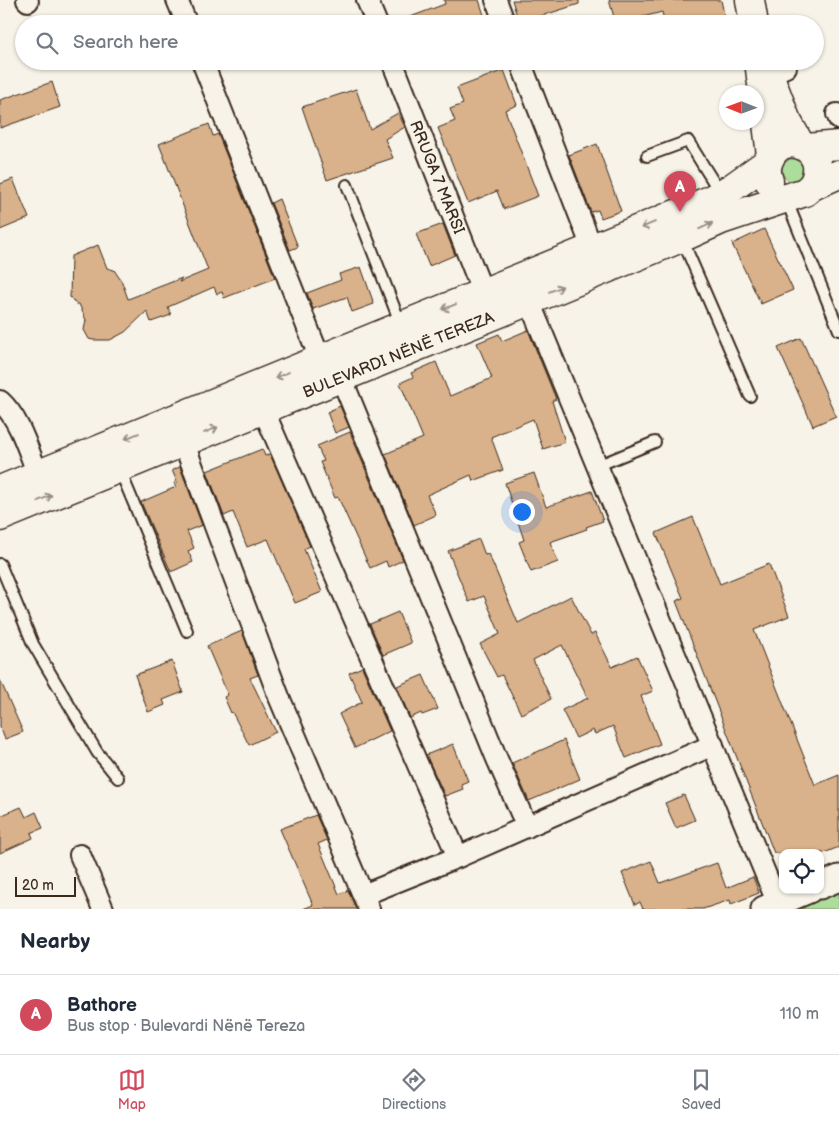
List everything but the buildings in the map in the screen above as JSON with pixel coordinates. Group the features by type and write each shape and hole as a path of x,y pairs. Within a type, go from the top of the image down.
{"main road":[{"path":"750,0 752,15"},
{"path":"770,70 768,179 780,192 788,195 798,193 816,179 817,161 813,153 803,146 786,119 771,70"},
{"name":"BULEVARDI NËNË TEREZA","path":"0,490 710,200 751,176 777,149 784,145 792,143 803,146 839,145"},
{"name":"BULEVARDI NËNË TEREZA","path":"0,517 118,467 529,301 721,220 798,193 839,174"}],"street":[{"path":"177,0 183,15"},
{"path":"368,0 374,15"},
{"path":"496,0 502,15"},
{"path":"206,70 320,360"},
{"name":"RRUGA 7 MARSI","path":"396,70 483,293"},
{"path":"523,70 592,248"},
{"path":"529,301 713,745 774,907 801,894"},
{"path":"341,377 497,759 527,827"},
{"path":"0,401 7,408 19,429 38,475"},
{"path":"264,409 458,857"},
{"path":"183,441 279,697 366,902 458,857 713,745"},
{"path":"80,855 103,909"},
{"path":"824,884 839,878"}],"lane":[{"path":"647,156 688,140 721,194"},
{"path":"347,184 402,326"},
{"path":"798,193 839,330"},
{"path":"681,238 750,396"},
{"path":"597,466 655,442"},
{"path":"118,467 186,631"},
{"path":"0,564 33,644 97,752 118,778"}],"green space":[{"path":"790,159 797,159 803,164 803,178 793,182 785,178 782,173 783,164"},
{"path":"839,887 839,909 786,909 824,894"}],"place":[{"name":"Bathore","path":"680,212"}]}
